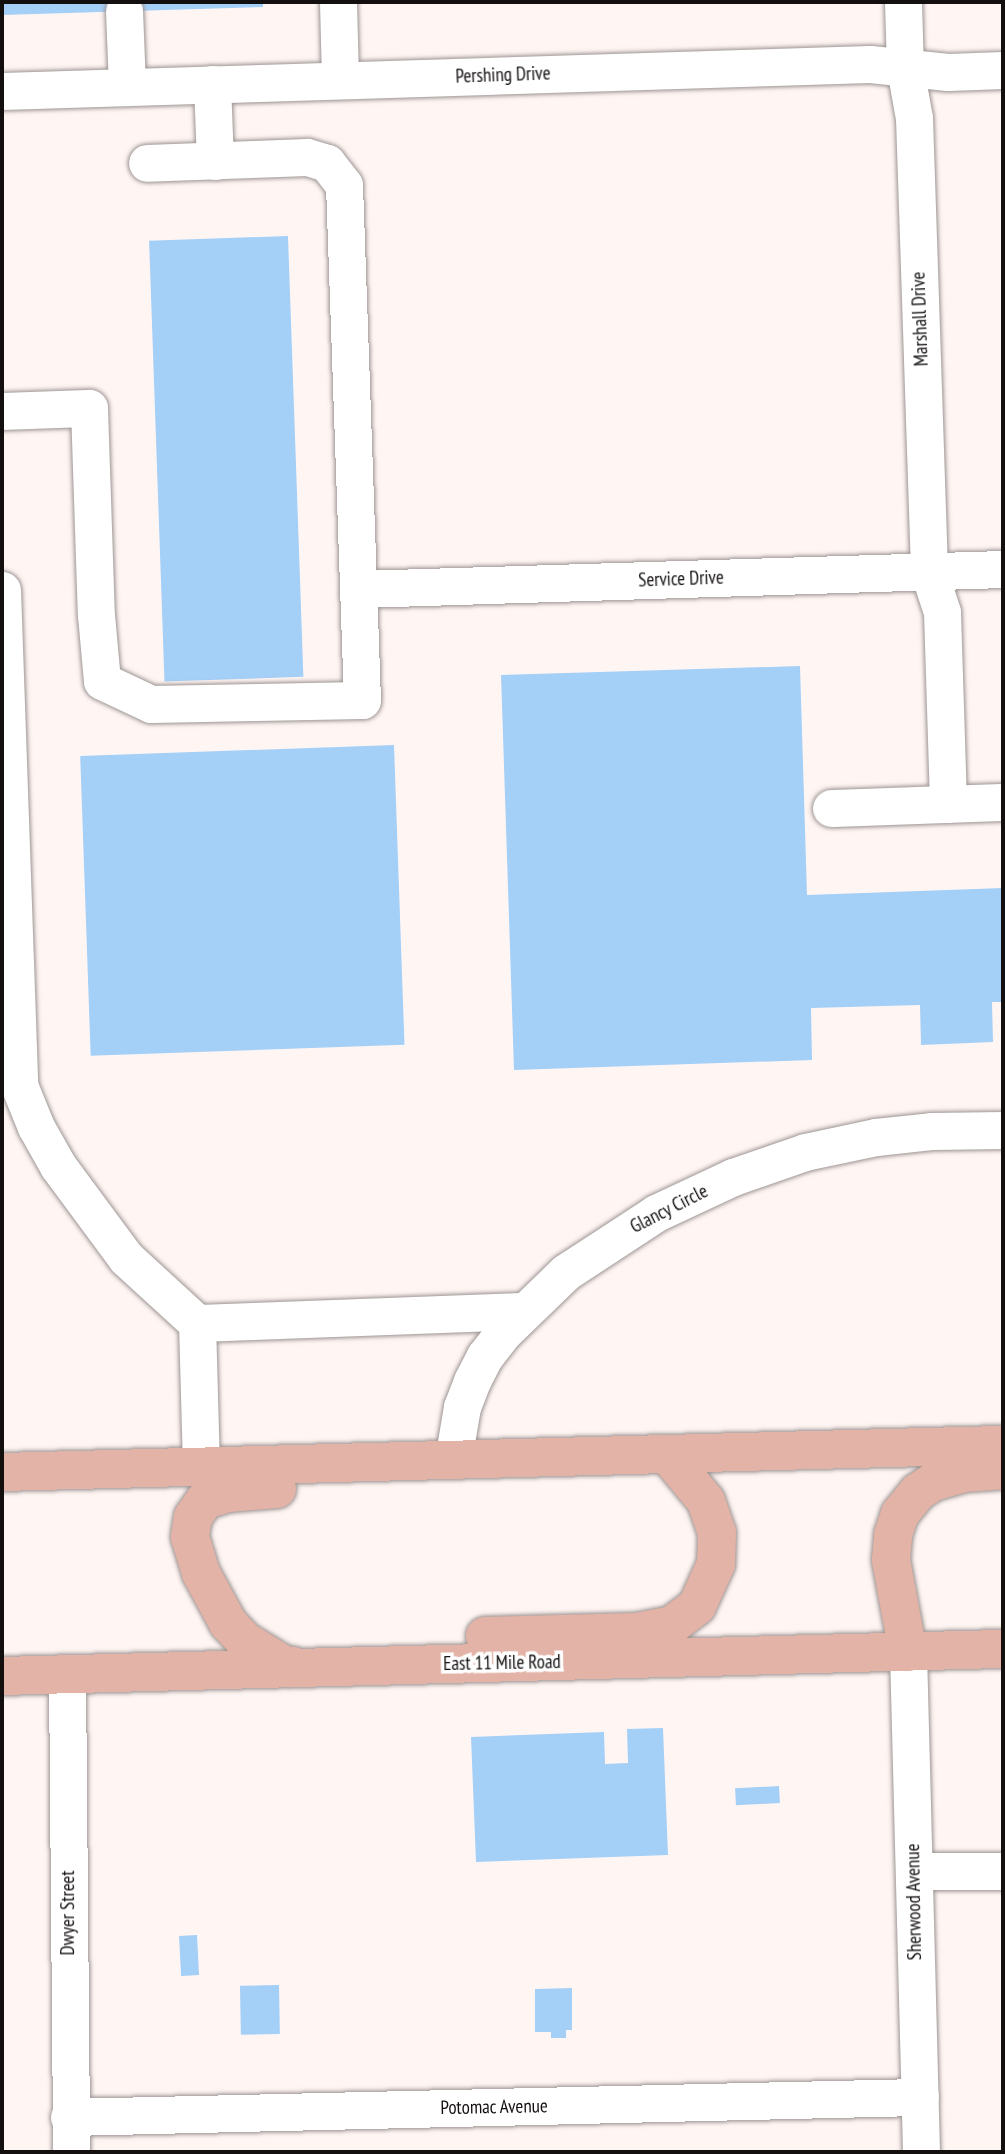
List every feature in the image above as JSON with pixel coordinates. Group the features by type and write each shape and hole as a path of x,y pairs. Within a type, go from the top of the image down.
{"main road":[{"path":"2,1472 1003,1446"},
{"path":"381,1462 291,1487 217,1495 205,1500 192,1517 192,1550 220,1611 245,1641 289,1668 331,1641 637,1632 672,1625 686,1617 697,1606 712,1579 716,1564 717,1532 706,1501 668,1455"},
{"path":"908,1652 891,1560 893,1535 900,1514 918,1492 933,1482 964,1473 1003,1470"},
{"name":"East 11 Mile Road","path":"2,1676 1003,1649"}],"street":[{"path":"338,2 340,80"},
{"name":"Marshall Drive","path":"903,2 905,68 914,117 929,572 942,612 948,804"},
{"path":"124,11 127,87"},
{"name":"Pershing Drive","path":"2,91 870,64 948,72 1003,70"},
{"path":"212,84 215,161"},
{"path":"2,411 89,408 96,615 102,681 151,704 362,700 344,185 334,170 317,159 148,163"},
{"name":"Service Drive","path":"360,589 1003,569"},
{"path":"2,590 9,1029 19,1085 36,1127 58,1166 125,1258 197,1323 524,1311"},
{"path":"831,808 1003,802"},
{"name":"Glancy Circle","path":"453,1460 463,1407 485,1356 524,1311 601,1246 656,1213 733,1177 805,1152 876,1137 958,1129 1003,1130"},
{"path":"197,1323 201,1467"},
{"name":"Sherwood Avenue","path":"908,1652 921,2152"},
{"name":"Dwyer Street","path":"67,1674 71,2152"},
{"path":"914,1871 1003,1871"},
{"name":"Potomac Avenue","path":"69,2117 919,2097"}],"building":[{"path":"2,2 263,2 263,7 2,15"},
{"path":"288,236 303,677 164,682 149,241"},
{"path":"800,666 807,895 1003,888 1003,1002 992,1002 993,1042 921,1045 920,1005 811,1008 812,1060 514,1070 501,675"},
{"path":"394,745 404,1045 91,1056 80,756"},
{"path":"663,1728 668,1855 476,1862 471,1737 604,1732 605,1764 628,1763 627,1729"},
{"path":"779,1786 780,1803 736,1805 735,1788"},
{"path":"197,1935 199,1975 181,1976 179,1936"},
{"path":"279,1985 280,2034 241,2035 240,1986"},
{"path":"572,1988 572,2030 566,2030 566,2038 551,2038 551,2032 535,2032 535,1989"}]}
